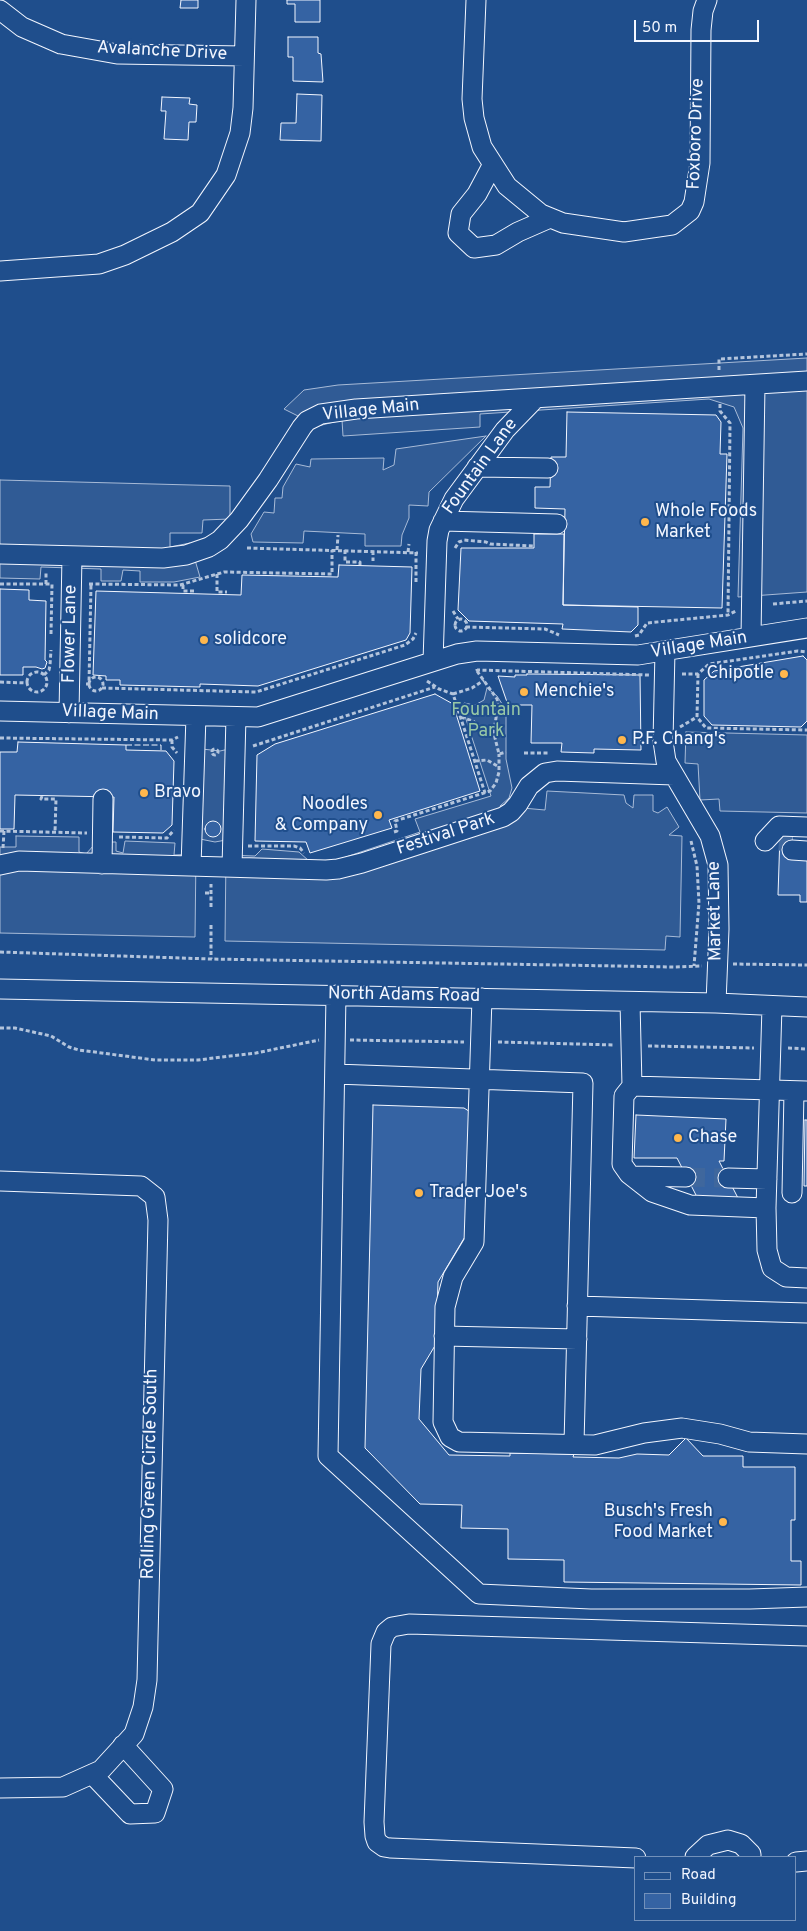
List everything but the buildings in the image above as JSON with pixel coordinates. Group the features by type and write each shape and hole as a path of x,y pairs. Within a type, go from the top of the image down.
{"street":[{"path":"0,271 99,264 125,256 172,232 200,213 226,175 240,133 246,0"},
{"name":"Foxboro Drive","path":"476,0 472,99 474,118 482,147 507,186 541,214 563,223 624,232 672,225 690,211 698,186 700,164 701,30 703,11 707,0"},
{"name":"Avalanche Drive","path":"0,10 22,26 61,44 117,54 244,56"},
{"path":"493,164 477,194 461,214 458,233 474,248 496,245 518,232 550,218"},
{"name":"Village Main","path":"0,554 169,558 186,555 209,547 220,540 239,520 307,421 321,414 356,409 807,381"},
{"path":"750,637 755,385"},
{"name":"Fountain Lane","path":"433,661 437,541 442,521 454,499 505,430 535,399"},
{"path":"477,467 548,468"},
{"path":"442,521 556,524"},
{"name":"Flower Lane","path":"69,712 72,556"},
{"name":"Village Main","path":"0,711 258,717 457,654 476,651 638,655 807,628"},
{"name":"Market Lane","path":"665,651 663,749 666,761 710,836 718,865 719,929 716,1003"},
{"path":"191,866 196,716"},
{"path":"232,867 236,717"},
{"name":"Festival Park","path":"1,856 19,861 326,870 362,863 503,817 518,804 529,786 545,773 557,771 674,775"},
{"path":"102,864 103,799"},
{"path":"791,844 779,826 807,827"},
{"name":"North Adams Road","path":"0,989 716,1003 807,1007"},
{"path":"336,995 328,1456 479,1594 591,1599 807,1597"},
{"path":"482,998 474,1242 453,1277 445,1307 443,1422 450,1436 459,1442 595,1445 644,1433 682,1428 720,1434 750,1442 807,1444"},
{"path":"630,1002 632,1086 624,1096 622,1164 652,1192 690,1205 767,1193 800,1194 801,1091 632,1086"},
{"path":"772,1006 767,1250 772,1268 786,1277 807,1278"},
{"path":"335,1074 582,1083 574,1444"},
{"path":"633,1176 686,1177"},
{"path":"728,1178 767,1193"},
{"name":"Rolling Green Circle South","path":"0,1181 141,1186 155,1197 158,1220 147,1680 143,1707 134,1734 101,1770 63,1787 0,1788"},
{"path":"578,1306 807,1313"},
{"path":"444,1336 576,1339"},
{"path":"634,1858 390,1848 384,1847 378,1842 375,1836 374,1822 381,1644 386,1632 392,1627 409,1624 807,1636"},
{"path":"92,1774 130,1814 155,1813 163,1789 123,1745"},
{"path":"696,1856 708,1845 728,1840 741,1844 751,1856"}],"path":[{"path":"720,376 719,359 807,354"},
{"path":"720,402 720,411 730,423 728,615"},
{"path":"337,550 338,535"},
{"path":"454,553 460,542 464,540 490,544 534,546"},
{"path":"408,544 408,552"},
{"path":"247,548 423,553"},
{"path":"83,584 183,585 217,574 240,572 332,574 332,550"},
{"path":"346,550 345,562 360,562 360,566"},
{"path":"373,551 373,561"},
{"path":"416,552 416,582"},
{"path":"46,568 46,584"},
{"path":"217,574 217,592 227,592"},
{"path":"0,584 60,584"},
{"path":"51,638 52,584"},
{"path":"91,584 89,684 94,691 99,691 102,688 256,692 405,645 413,639 416,632"},
{"path":"183,585 182,591 194,591"},
{"path":"772,604 807,601"},
{"path":"452,608 458,619"},
{"path":"633,637 639,635 647,623 728,615 739,610"},
{"path":"458,619 464,619 466,627"},
{"path":"458,619 454,624 456,629 462,631 466,627 545,629 558,635 568,635"},
{"path":"476,627 476,634"},
{"path":"44,675 49,670 51,647"},
{"path":"676,674 698,674 709,664 798,651 807,652"},
{"path":"388,834 397,831 395,821 493,789 499,767 500,754 494,731 498,705 497,699 477,670"},
{"path":"38,672 44,675 47,683 43,691 33,691 28,683 32,674 38,672"},
{"path":"646,674 646,684"},
{"path":"698,674 697,717 706,728 807,730"},
{"path":"424,677 436,688 454,694 472,688 484,680"},
{"path":"89,684 93,678 98,678 103,682 102,688"},
{"path":"0,682 28,683"},
{"path":"252,736 253,746 436,688"},
{"path":"454,694 485,793"},
{"path":"461,717 470,719 479,726"},
{"path":"676,730 697,717"},
{"path":"0,738 172,740 179,736 184,737"},
{"path":"172,740 172,747 178,754"},
{"path":"206,746 224,746"},
{"path":"500,754 506,752"},
{"path":"524,752 554,754"},
{"path":"475,761 487,760 499,767"},
{"path":"42,796 41,799 56,799 55,832"},
{"path":"116,836 167,838 177,828"},
{"path":"1,856 2,831 94,833"},
{"path":"690,840 697,866 699,903 694,966"},
{"path":"246,846 294,846 300,848 306,855 311,855"},
{"path":"211,907 212,878"},
{"path":"205,893 211,893"},
{"path":"211,925 211,959"},
{"path":"0,952 211,959 701,966"},
{"path":"732,964 807,965"},
{"path":"0,1028 15,1028 52,1036 79,1050 155,1060 198,1060 256,1053 335,1039 807,1049"}],"shaded area":[{"path":"807,358 807,592 738,597 743,428 734,407 709,399 480,414 480,427 343,436 342,420 318,426 284,409 304,390 338,385"},
{"path":"486,436 429,492 428,506 409,505 409,518 402,535 401,546 365,546 365,534 304,531 303,543 253,542 251,534 264,512 274,513 275,498 282,498 283,487 296,464 310,467 311,459 384,458 383,470 394,465 396,449"},
{"path":"0,480 230,486 230,519 203,520 202,533 170,533 170,547 190,543 200,577 174,582 140,582 140,571 123,570 121,581 101,581 101,569 41,567 40,579 0,578"},
{"path":"487,688 497,696 506,710 506,759 512,788 509,798 500,806 545,810 547,791 624,795 626,803 633,808 634,795 653,795 653,811 658,813 667,807 679,827 669,835 682,836 680,937 666,936 665,950 225,941 226,855 255,856 262,849 299,852 309,861 337,860 420,832 415,819 491,796 462,707 464,703 475,705 484,700"},
{"path":"686,732 807,735 807,813 720,811 719,799 700,800 698,764 685,763"},
{"path":"202,749 220,751 229,749 226,840 215,842 200,839"},
{"path":"16,836 79,837 79,852 86,854 94,845 94,842 116,842 116,851 123,853 125,841 175,843 174,855 196,854 195,937 0,933 0,847 16,847"}],"tunnel":[{"path":"779,841 792,842"},
{"path":"686,1177 728,1178"}],"fence":[{"path":"126,745 161,745 161,751"}],"place":[{"name":"Whole Foods Market","path":"645,522"},
{"name":"solidcore","path":"204,640"},
{"name":"Chipotle","path":"784,674"},
{"name":"Menchie's","path":"524,692"},
{"name":"P.F. Chang's","path":"622,740"},
{"name":"Bravo","path":"144,793"},
{"name":"Noodles & Company","path":"378,815"},
{"name":"Chase","path":"678,1138"},
{"name":"Trader Joe's","path":"419,1193"},
{"name":"Busch's Fresh Food Market","path":"723,1522"}],"park label":[{"name":"Fountain Park","path":"486,721"}]}
